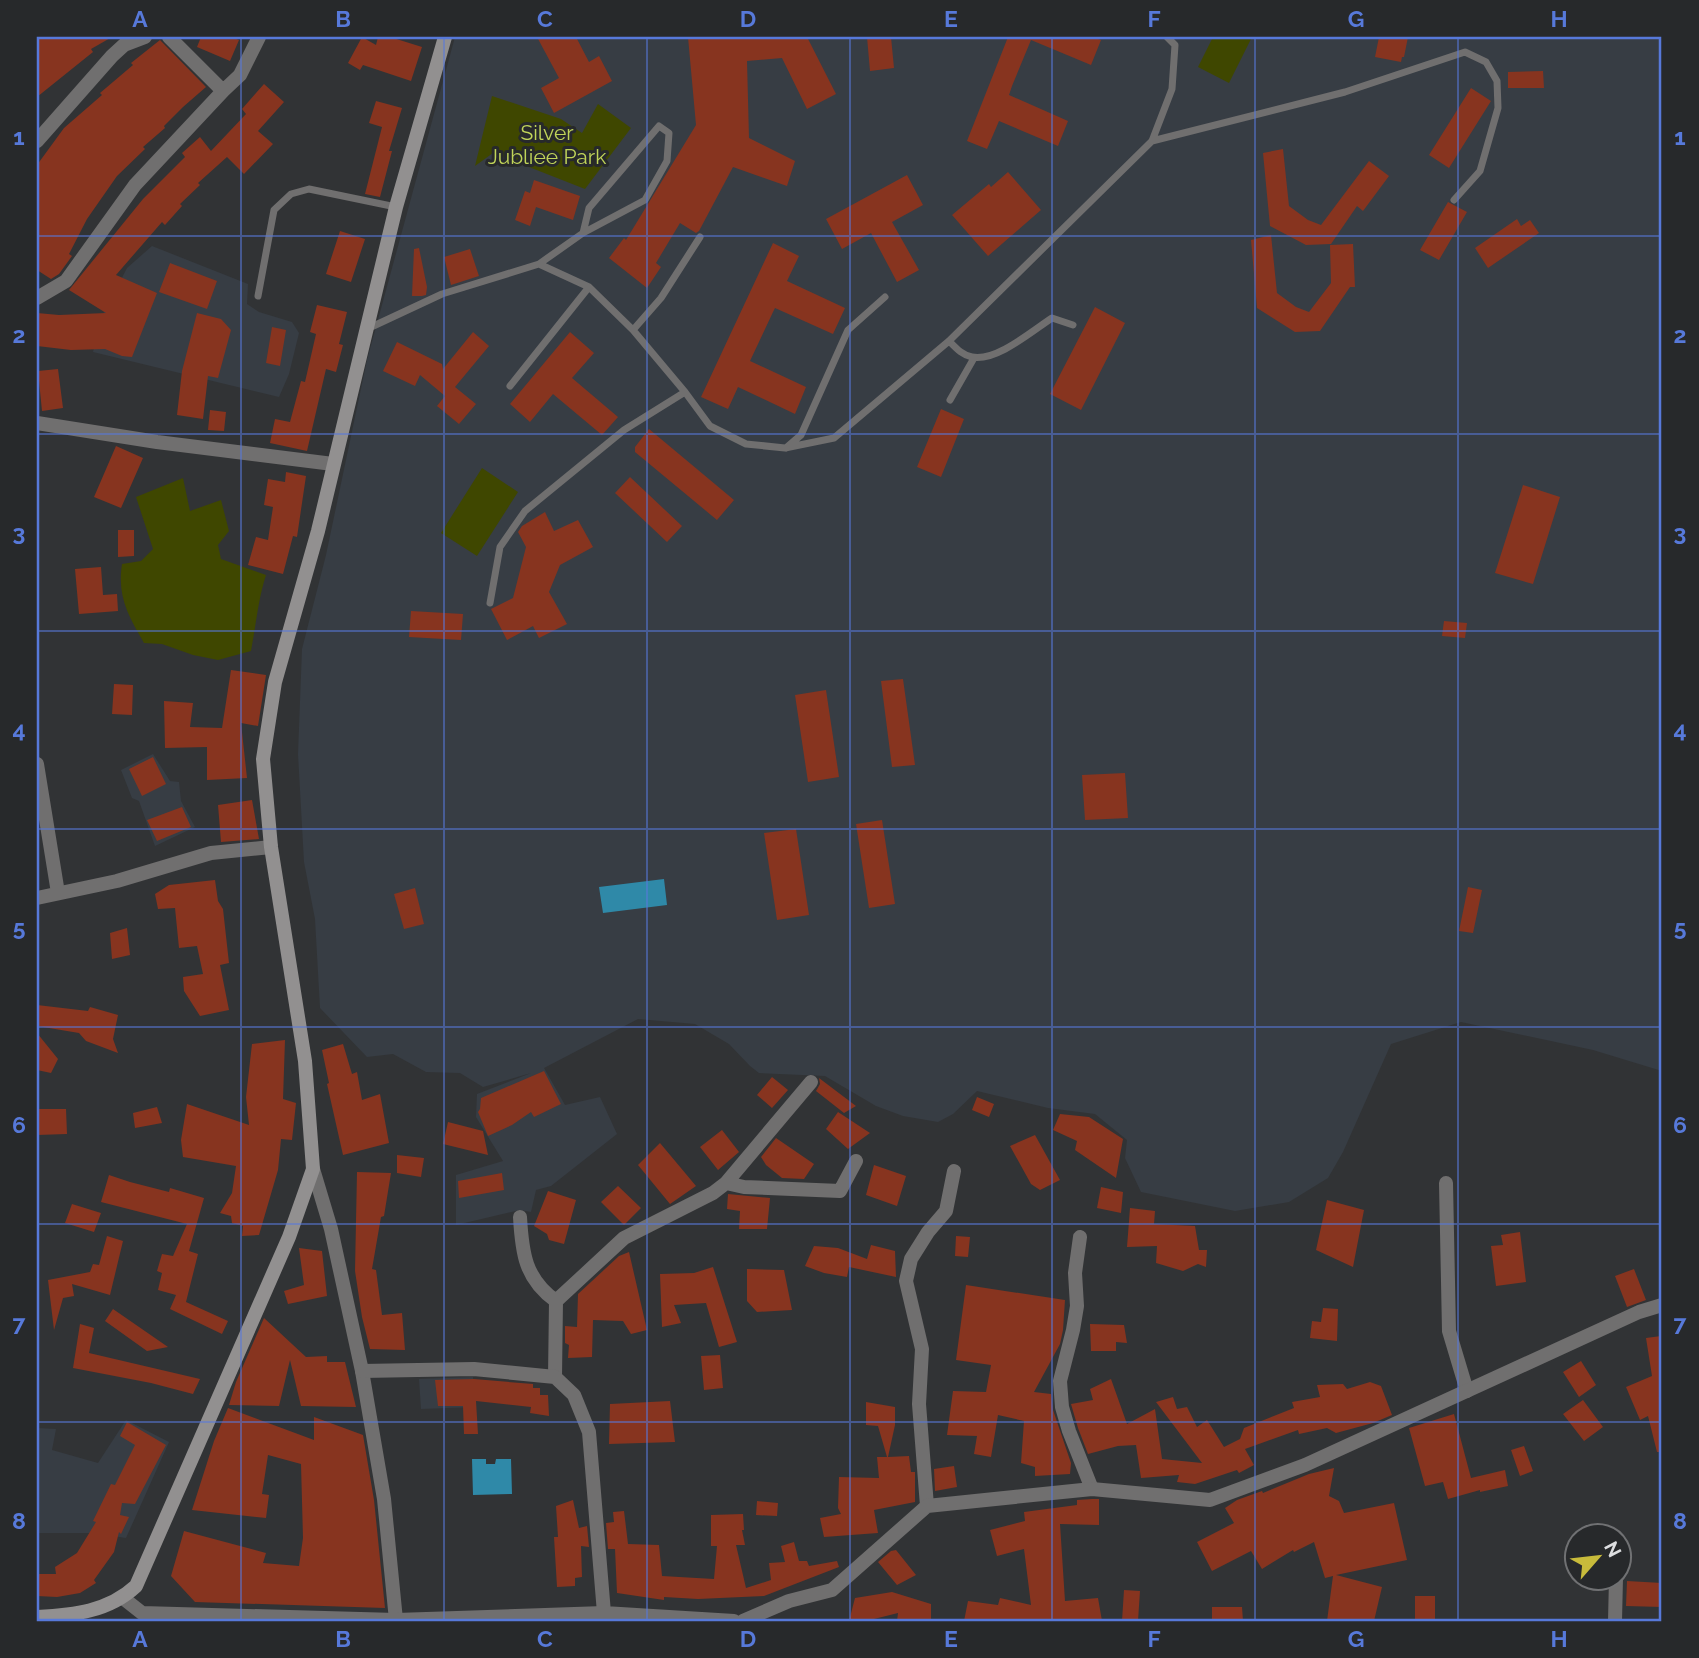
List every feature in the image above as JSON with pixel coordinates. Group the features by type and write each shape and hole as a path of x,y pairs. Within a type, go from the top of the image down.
{"main road":[{"path":"37,1617 64,1618 97,1610 123,1598 135,1586 289,1237 313,1169 305,1061 271,847 263,759 275,682 318,531 396,207 445,37"}],"street":[{"path":"37,141 112,56 124,45 145,37"},
{"path":"169,37 223,91"},
{"path":"37,299 66,281 135,184 240,75 259,37"},
{"path":"37,423 157,442 333,464"},
{"path":"37,764 58,893"},
{"path":"37,898 126,878 211,853 271,847"},
{"path":"555,1377 556,1301 624,1238 713,1193 726,1183 811,1082"},
{"path":"726,1183 744,1187 840,1191 856,1161"},
{"path":"313,1169 331,1229 362,1371 384,1499 396,1620"},
{"path":"927,1506 919,1404 922,1349 906,1281 911,1259 928,1232 946,1211 954,1171"},
{"path":"1446,1183 1449,1331 1466,1391"},
{"path":"520,1217 521,1244 530,1275 540,1290 556,1301"},
{"path":"1080,1237 1075,1273 1077,1306 1059,1381 1069,1432 1092,1489"},
{"path":"743,1621 789,1601 832,1590 927,1506 1092,1489 1210,1500 1305,1465 1639,1312 1662,1305"},
{"path":"362,1371 474,1369 555,1377 574,1395 589,1432 604,1613"},
{"path":"1615,1621 1616,1592"},
{"path":"123,1598 142,1613 293,1619 455,1620 604,1613 734,1621"}],"lane":[{"path":"539,264 589,287 633,330 710,426 747,444 785,448 834,438 949,341 1152,141 1172,89 1175,45 1167,37"},
{"path":"1152,141 1345,92 1465,52 1486,62 1497,81 1497,108 1480,171 1454,200"},
{"path":"367,329 442,294 539,264 583,233 645,200 667,162 669,133 659,126 589,208 583,233"},
{"path":"258,296 274,210 291,194 309,189 396,207"},
{"path":"633,330 660,298 700,237"},
{"path":"510,386 589,287"},
{"path":"785,448 801,435 848,330 885,296"},
{"path":"949,341 961,353 974,358 997,354 1052,318 1073,325"},
{"path":"950,400 974,358"},
{"path":"490,603 499,547 525,511 624,430 685,392"}],"shaded area":[{"path":"455,37 1662,37 1662,1071 1593,1050 1461,1022 1391,1044 1343,1152 1328,1178 1289,1202 1235,1211 1141,1192 1125,1158 1127,1140 1095,1114 1048,1108 977,1091 953,1114 938,1122 903,1116 876,1106 825,1076 759,1073 729,1044 695,1024 638,1019 544,1068 565,1105 600,1097 617,1134 551,1186 536,1190 531,1212 520,1210 456,1225 456,1175 503,1161 476,1117 477,1094 531,1073 483,1087 460,1073 426,1072 393,1054 367,1057 320,1008 315,919 304,862 298,754 302,649 326,555 367,360"},
{"path":"152,246 248,284 247,304 259,312 292,322 299,333 289,374 279,397 93,352 101,318 127,268"},
{"path":"153,754 170,781 179,782 181,801 195,827 155,846 139,801 132,798 121,770"},
{"path":"473,1377 475,1407 421,1409 419,1379"},
{"path":"126,1420 169,1442 126,1538 93,1533 37,1533 37,1428 56,1429 52,1450 98,1463"}],"green space":[{"path":"1213,37 1252,37 1229,83 1198,67"},
{"name":"Silver Jubliee Park","path":"492,96 561,119 582,133 598,104 631,128 585,189 493,153 475,166"},
{"path":"482,468 518,492 477,556 441,533"},
{"path":"183,478 190,511 221,500 229,531 218,545 221,559 266,575 251,651 218,660 162,644 144,643 129,614 121,586 122,564 141,561 153,549 136,497"}],"water":[{"path":"664,879 667,905 603,913 599,887"},
{"path":"472,1459 486,1459 486,1464 495,1464 496,1459 511,1459 512,1494 473,1495"}],"building":[{"path":"37,37 112,37 91,49 93,52 37,97"},
{"path":"201,37 231,37 239,40 230,61 197,47"},
{"path":"362,37 376,45 378,37 390,37 422,47 411,81 363,65 360,70 348,63"},
{"path":"537,37 576,37 589,62 599,56 612,81 554,113 541,88 559,78"},
{"path":"688,37 807,37 836,94 807,109 782,58 747,61 749,138 795,161 787,186 733,167 699,231 696,233 680,223 656,263 661,267 647,288 609,258 624,238 626,240 696,125"},
{"path":"867,37 891,37 894,68 870,71"},
{"path":"1008,37 1093,37 1101,40 1091,65 1031,40 1012,86 1009,95 1068,121 1058,146 999,121 987,149 967,141"},
{"path":"1379,37 1408,37 1401,62 1375,57"},
{"path":"160,40 206,87 143,147 145,149 117,176 87,219 69,254 72,256 59,274 51,279 37,270 37,165 64,128 133,65 131,63"},
{"path":"1543,71 1544,88 1508,88 1508,72"},
{"path":"264,84 284,102 258,131 273,144 244,174 227,157 198,183 200,185 180,204 182,206 165,225 162,222 116,275 157,293 132,357 105,349 71,350 37,346 37,313 106,313 69,290 143,199 185,157 182,153 200,137 211,151 246,114 242,109"},
{"path":"1471,88 1491,101 1449,168 1429,155"},
{"path":"376,101 402,108 389,151 392,151 380,197 365,194 382,127 369,123"},
{"path":"1283,149 1289,206 1308,220 1321,225 1369,161 1389,176 1363,211 1357,206 1331,244 1306,245 1270,226 1263,153"},
{"path":"1008,172 1041,210 988,256 952,215"},
{"path":"907,175 923,205 892,222 919,270 897,282 871,233 842,249 826,219"},
{"path":"534,180 580,196 573,220 536,207 530,226 515,220 525,191 530,193"},
{"path":"1448,202 1467,212 1439,260 1420,250"},
{"path":"1517,219 1521,226 1530,220 1539,233 1488,268 1475,248"},
{"path":"340,231 365,239 351,282 326,274"},
{"path":"1271,235 1277,293 1296,307 1309,312 1331,283 1330,245 1353,244 1355,287 1350,287 1320,331 1295,332 1257,308 1251,240"},
{"path":"773,243 799,256 787,281 845,308 833,334 775,308 773,312 750,361 806,387 795,414 738,387 728,409 701,397"},
{"path":"419,248 427,287 426,295 412,296 414,249"},
{"path":"470,249 479,276 451,285 444,257"},
{"path":"170,263 217,281 207,309 159,292"},
{"path":"317,305 347,312 336,372 326,369 307,451 270,443 275,419 290,422 301,381 305,382 316,334 310,332"},
{"path":"1095,307 1125,323 1081,410 1050,394"},
{"path":"197,313 221,319 231,330 218,378 208,376 203,419 177,415 182,371"},
{"path":"272,327 286,330 280,366 266,363"},
{"path":"473,332 489,346 455,387 476,404 459,424 437,406 445,396 420,375 415,386 383,371 397,342 442,364 443,369"},
{"path":"570,332 594,353 572,378 618,417 602,435 553,394 530,422 510,404"},
{"path":"58,369 63,408 42,411 38,371"},
{"path":"941,409 964,419 941,477 917,467"},
{"path":"210,410 226,412 224,431 208,430"},
{"path":"649,429 734,500 717,520 635,452 635,447"},
{"path":"116,446 143,458 121,508 94,497"},
{"path":"286,472 306,476 297,537 293,536 283,574 248,565 256,537 268,540 273,507 264,505 268,479 285,482"},
{"path":"630,477 682,526 667,542 615,493"},
{"path":"1523,485 1560,497 1533,584 1495,573"},
{"path":"545,512 554,531 578,520 593,547 560,565 549,592 567,624 539,638 533,626 507,640 491,609 513,598 526,547 518,532 522,526"},
{"path":"118,530 134,530 134,556 118,557"},
{"path":"101,567 103,595 117,594 118,611 79,614 75,569"},
{"path":"411,611 463,614 461,640 409,637"},
{"path":"1444,621 1467,623 1465,638 1442,636"},
{"path":"231,670 266,675 258,726 241,723 247,778 207,780 207,747 165,748 164,701 193,703 190,727 222,728"},
{"path":"903,679 915,765 892,767 881,681"},
{"path":"114,684 133,685 132,715 112,714"},
{"path":"826,690 839,777 808,782 795,695"},
{"path":"153,757 166,784 142,796 129,769"},
{"path":"1125,773 1128,818 1085,820 1082,775"},
{"path":"252,800 259,839 221,842 218,805"},
{"path":"182,807 191,827 157,841 147,820"},
{"path":"882,820 895,904 869,908 856,824"},
{"path":"796,829 809,915 777,920 764,833"},
{"path":"215,880 218,901 223,909 229,963 220,965 229,1010 200,1016 184,991 183,977 203,974 197,946 179,948 175,908 158,909 155,894 169,885"},
{"path":"1468,887 1482,890 1473,933 1459,931"},
{"path":"415,888 424,924 404,929 394,894"},
{"path":"127,928 130,955 112,959 110,933"},
{"path":"37,1005 88,1011 90,1007 118,1015 113,1039 118,1053 86,1041 79,1033 37,1026"},
{"path":"37,1033 58,1059 51,1073 37,1070"},
{"path":"285,1040 283,1099 296,1103 292,1140 281,1139 278,1170 259,1235 242,1236 243,1226 232,1223 231,1216 220,1213 232,1193 236,1166 183,1157 181,1140 187,1104 249,1125 246,1097 252,1044"},
{"path":"343,1044 352,1074 357,1072 362,1100 380,1094 389,1143 343,1155 322,1050"},
{"path":"544,1071 561,1104 534,1117 531,1112 488,1136 478,1112 481,1098"},
{"path":"772,1077 788,1090 772,1108 757,1095"},
{"path":"819,1078 856,1106 844,1113 816,1091 820,1084"},
{"path":"977,1097 994,1104 989,1117 972,1110"},
{"path":"157,1107 162,1123 135,1128 133,1113"},
{"path":"37,1109 66,1109 67,1134 37,1135"},
{"path":"838,1112 870,1133 848,1149 826,1129"},
{"path":"1060,1114 1089,1117 1123,1139 1116,1178 1075,1150 1077,1141 1053,1130"},
{"path":"448,1122 483,1131 488,1155 443,1144"},
{"path":"722,1130 739,1152 718,1170 700,1147"},
{"path":"1035,1135 1060,1180 1040,1190 1031,1184 1010,1146"},
{"path":"776,1138 814,1164 804,1179 782,1178 766,1165 761,1157"},
{"path":"660,1143 696,1186 670,1204 638,1165"},
{"path":"397,1155 424,1158 421,1177 397,1173"},
{"path":"874,1165 906,1176 897,1206 866,1195"},
{"path":"357,1172 391,1173 372,1269 376,1270 382,1315 402,1313 405,1350 370,1349 355,1271"},
{"path":"502,1173 504,1190 459,1198 458,1181"},
{"path":"109,1175 169,1192 170,1188 204,1198 189,1251 198,1254 186,1302 228,1321 222,1334 170,1309 176,1295 158,1290 162,1273 157,1271 162,1254 173,1256 187,1224 101,1202"},
{"path":"618,1186 641,1208 624,1225 601,1202"},
{"path":"1101,1187 1123,1192 1121,1213 1097,1208"},
{"path":"548,1191 576,1200 564,1244 549,1240 547,1234 534,1226"},
{"path":"728,1194 770,1198 767,1229 739,1229 740,1211 727,1209"},
{"path":"1327,1200 1364,1210 1353,1267 1316,1250"},
{"path":"72,1204 101,1213 94,1232 65,1223"},
{"path":"1130,1208 1155,1211 1154,1224 1195,1226 1199,1250 1207,1250 1206,1267 1198,1264 1183,1271 1156,1263 1157,1246 1127,1247"},
{"path":"1520,1232 1526,1282 1496,1286 1491,1246 1503,1245 1501,1235"},
{"path":"107,1236 123,1241 110,1295 72,1284 74,1296 63,1298 54,1330 48,1280 90,1272 93,1264 99,1265"},
{"path":"956,1236 970,1237 968,1257 955,1256"},
{"path":"871,1245 895,1251 896,1277 849,1267 847,1277 805,1266 814,1246 838,1248 867,1259"},
{"path":"299,1248 322,1251 327,1296 288,1304 284,1291 304,1285"},
{"path":"629,1252 647,1330 631,1334 623,1321 593,1320 592,1357 568,1358 569,1345 565,1343 565,1326 577,1327 578,1294 619,1256"},
{"path":"713,1267 737,1342 719,1347 706,1303 674,1305 681,1323 662,1327 660,1274 694,1273"},
{"path":"747,1269 784,1270 792,1310 757,1312 747,1301"},
{"path":"1634,1269 1646,1300 1627,1307 1615,1276"},
{"path":"966,1285 1065,1300 1060,1344 1034,1392 1051,1394 1053,1410 1071,1463 1070,1474 1035,1476 1035,1467 1021,1463 1024,1421 998,1415 991,1457 974,1454 977,1436 947,1435 953,1391 986,1392 991,1365 956,1360"},
{"path":"1323,1308 1338,1309 1337,1341 1310,1338 1312,1321 1321,1322"},
{"path":"113,1309 168,1347 147,1351 105,1321"},
{"path":"264,1318 306,1357 327,1356 327,1362 345,1362 356,1407 301,1406 290,1360 279,1406 229,1405"},
{"path":"80,1324 94,1328 89,1353 200,1379 193,1394 73,1368"},
{"path":"1090,1324 1124,1325 1127,1343 1116,1342 1116,1351 1091,1351"},
{"path":"1661,1336 1662,1452 1657,1452 1648,1416 1640,1420 1626,1387 1652,1376 1646,1338"},
{"path":"720,1355 723,1388 704,1390 701,1356"},
{"path":"1581,1361 1596,1385 1579,1397 1563,1372"},
{"path":"474,1379 533,1384 533,1388 540,1388 540,1395 548,1395 549,1416 530,1413 531,1407 476,1401 478,1434 464,1434 463,1406 438,1406 435,1380"},
{"path":"1111,1379 1127,1424 1155,1409 1162,1459 1202,1463 1156,1402 1173,1397 1177,1409 1187,1407 1197,1427 1207,1420 1224,1447 1240,1439 1244,1428 1294,1408 1292,1402 1320,1397 1317,1385 1343,1384 1347,1389 1370,1382 1381,1386 1392,1415 1336,1433 1327,1428 1299,1434 1298,1430 1245,1449 1254,1465 1239,1473 1237,1470 1195,1484 1177,1482 1179,1475 1141,1478 1136,1445 1118,1446 1088,1454 1078,1428 1071,1404 1093,1400 1090,1389"},
{"path":"1583,1400 1603,1427 1584,1441 1563,1414"},
{"path":"670,1401 675,1442 609,1444 610,1404"},
{"path":"866,1402 895,1407 895,1425 888,1457 909,1456 911,1472 915,1472 915,1502 874,1510 878,1533 824,1537 820,1518 841,1514 838,1508 839,1477 879,1478 877,1457 887,1457 878,1426 866,1425"},
{"path":"228,1408 314,1440 314,1417 363,1435 374,1500 385,1608 195,1602 171,1576 184,1531 266,1553 263,1563 299,1566 303,1538 301,1464 268,1455 262,1494 269,1495 266,1518 192,1510 214,1441"},
{"path":"1454,1414 1471,1478 1505,1470 1508,1486 1448,1499 1443,1482 1425,1486 1409,1428"},
{"path":"127,1422 166,1445 135,1504 122,1503 120,1515 129,1517 121,1534 119,1532 114,1552 94,1580 96,1583 80,1593 57,1597 37,1596 37,1574 56,1574 55,1567 77,1553 96,1522 93,1521 111,1484 115,1485 135,1445 120,1436"},
{"path":"1524,1446 1533,1471 1520,1476 1511,1450"},
{"path":"954,1466 957,1487 935,1491 934,1469"},
{"path":"1334,1468 1329,1496 1339,1501 1344,1513 1394,1503 1407,1560 1336,1575 1382,1587 1374,1621 1327,1621 1333,1576 1325,1578 1314,1542 1294,1552 1293,1550 1262,1569 1251,1551 1212,1571 1197,1542 1234,1523 1225,1508 1237,1500 1262,1491 1263,1493 1309,1474"},
{"path":"1099,1499 1099,1525 1060,1524 1065,1601 1098,1598 1102,1621 964,1621 968,1601 998,1605 1000,1598 1031,1605 1024,1549 997,1556 990,1530 1025,1521 1024,1512 1077,1505 1077,1500"},
{"path":"573,1500 579,1528 587,1526 589,1547 581,1546 582,1577 575,1578 575,1586 557,1587 554,1537 558,1537 556,1506"},
{"path":"757,1501 778,1503 777,1516 756,1515"},
{"path":"624,1511 628,1544 659,1545 662,1576 714,1579 717,1546 711,1546 711,1515 743,1514 745,1545 736,1545 746,1588 771,1580 769,1563 785,1562 781,1546 794,1542 799,1561 807,1561 809,1566 837,1561 839,1567 764,1596 698,1599 664,1597 664,1600 617,1593 615,1549 608,1549 606,1523 614,1522 613,1512"},
{"path":"896,1550 916,1575 897,1585 878,1562"},
{"path":"1632,1581 1662,1583 1662,1607 1626,1606 1627,1592 1632,1592"},
{"path":"1124,1590 1140,1591 1138,1621 1122,1621"},
{"path":"892,1592 931,1604 931,1621 897,1621 898,1613 866,1621 849,1621 855,1598"},
{"path":"1415,1596 1435,1596 1435,1621 1415,1621"},
{"path":"1212,1607 1242,1607 1243,1621 1212,1621"}]}
